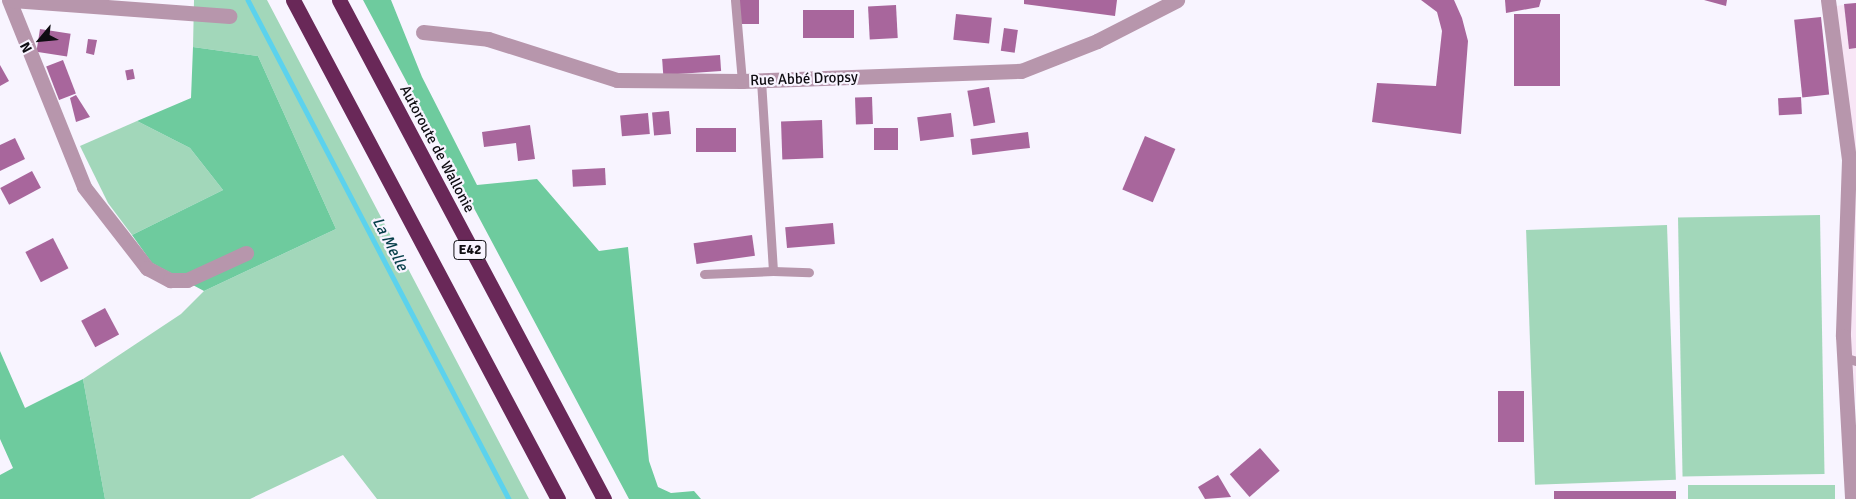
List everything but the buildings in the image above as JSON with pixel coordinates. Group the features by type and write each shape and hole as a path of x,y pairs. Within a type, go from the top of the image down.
{"highway":[{"name":"E42","path":"293,0 558,499"},
{"name":"Autoroute de Wallonie","path":"339,0 604,499"}],"street":[{"path":"229,16 10,0 84,187 147,268 170,280 187,280 246,253"},
{"name":"Rue Abbé Dropsy","path":"422,32 488,39 617,80 742,81 1021,71 1097,41 1177,0"},
{"path":"1828,0 1849,160 1849,359 1852,499"}],"lane":[{"path":"735,0 742,81"},
{"path":"761,80 773,271"},
{"path":"704,274 773,271 809,272"}],"shaded area":[{"path":"1856,3 1856,401 1850,337 1854,150 1836,6"}],"green space":[{"path":"194,0 267,0 529,499 377,499 343,455 250,499 105,499 83,379 181,314 204,291 336,229 258,56 193,47"},
{"path":"363,0 391,0 422,77 477,185 537,179 599,251 628,247 649,461 658,487 671,493 694,491 701,499 629,499"},
{"path":"193,47 258,56 336,229 204,291 152,263 132,235 223,190 190,148 137,121 191,98"},
{"path":"137,121 190,148 223,190 132,235 108,203 80,146"},
{"path":"1820,215 1825,474 1683,476 1678,217"},
{"path":"1667,225 1676,480 1535,485 1526,230"},
{"path":"0,351 25,408 83,379 105,499 0,499 0,475 13,468 0,439"},
{"path":"1688,485 1835,485 1835,499 1688,499"}],"waterway":[{"name":"La Melle","path":"248,0 509,499"}]}
